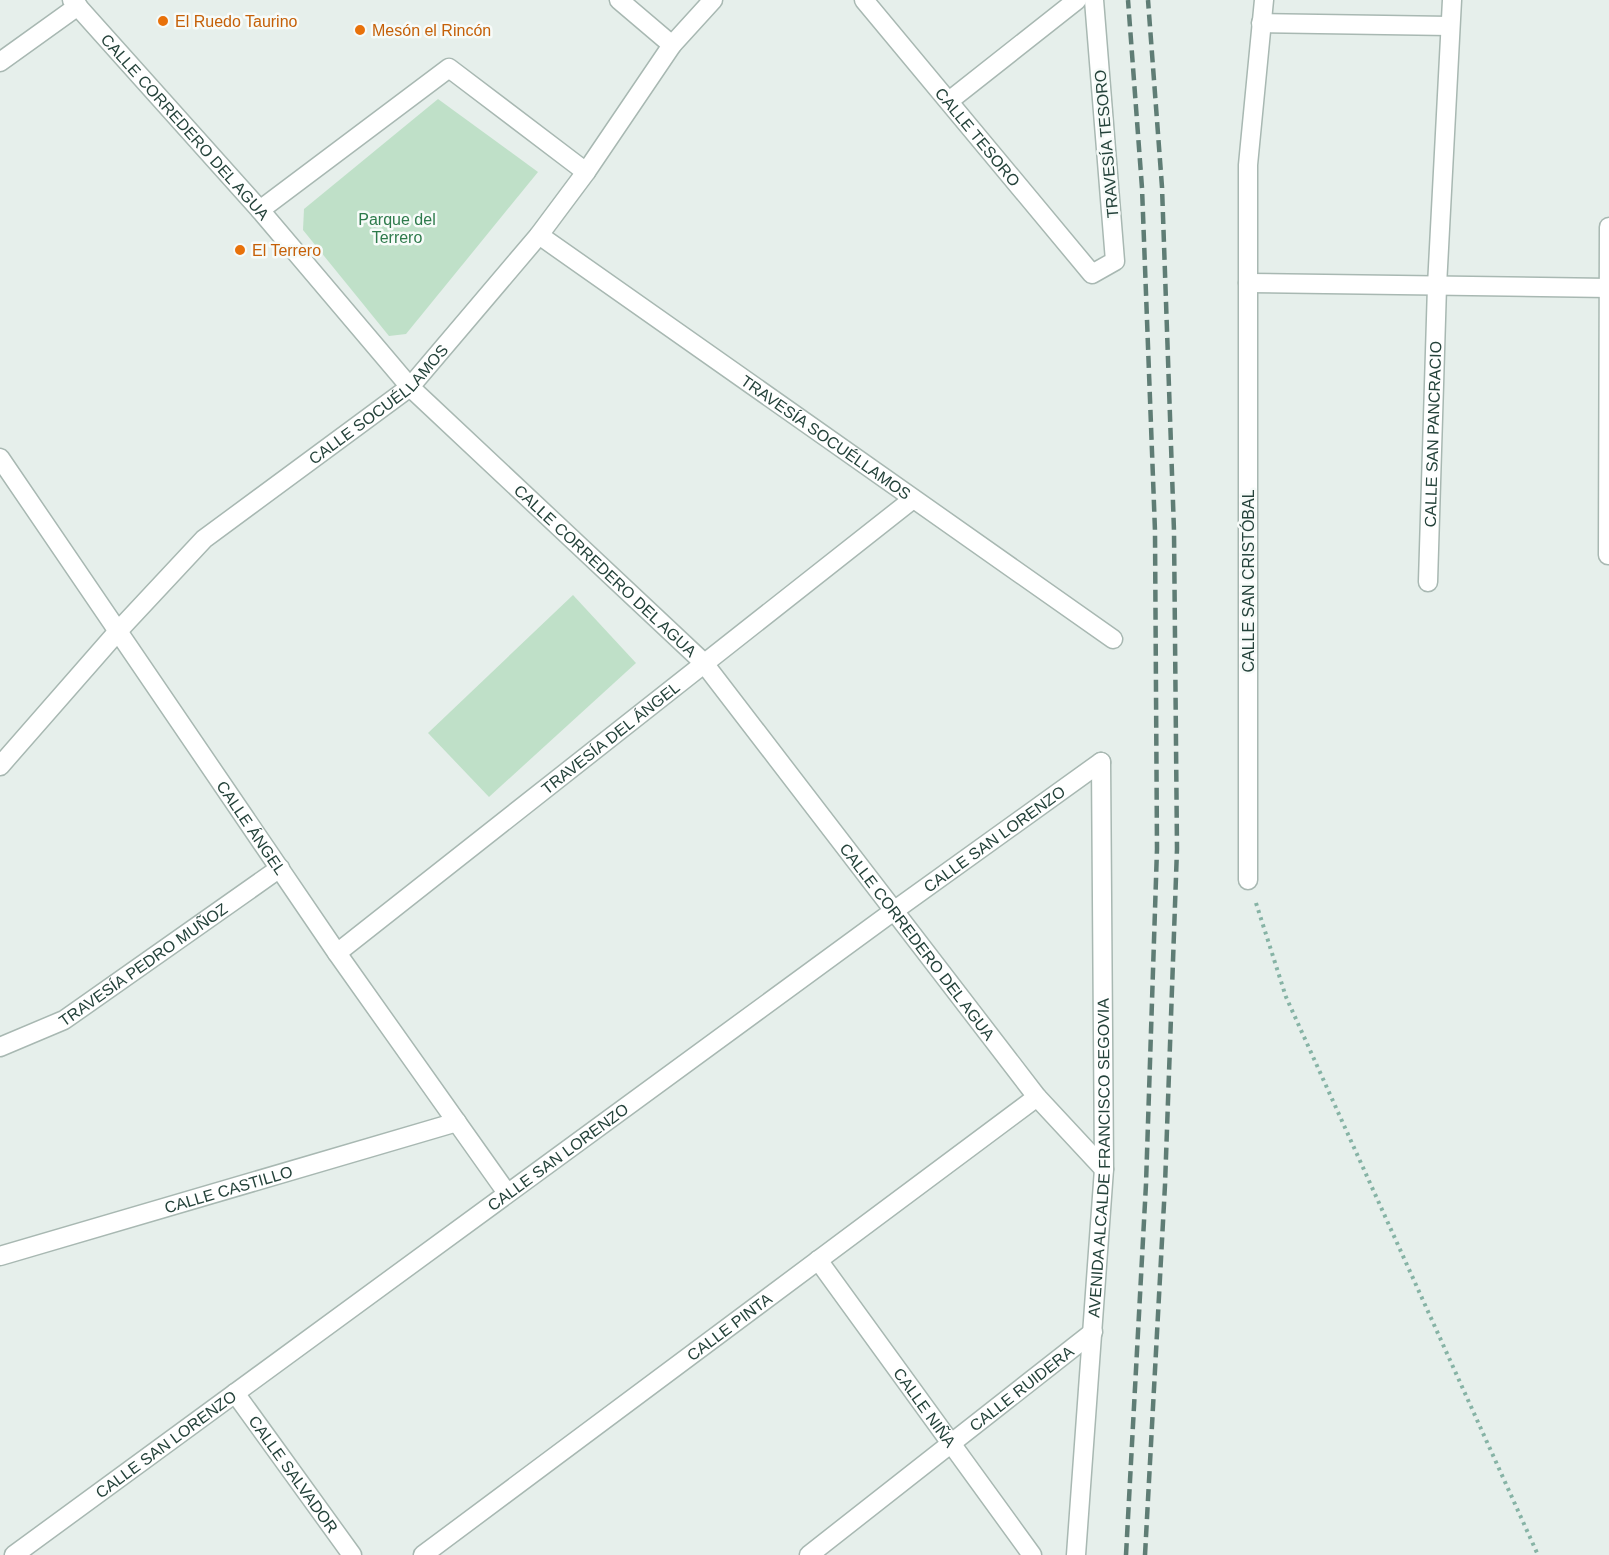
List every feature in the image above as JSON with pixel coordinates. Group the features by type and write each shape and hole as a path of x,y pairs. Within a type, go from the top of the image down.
{"street":[{"path":"619,0 672,45"},
{"name":"CALLE TESORO","path":"864,0 1092,274"},
{"path":"949,101 1077,0"},
{"name":"TRAVESÍA TESORO","path":"1092,274 1115,261 1094,0"},
{"name":"CALLE SAN CRISTÓBAL","path":"1248,880 1248,165 1264,0"},
{"name":"CALLE SAN PANCRACIO","path":"1428,582 1437,286 1452,0"},
{"name":"CALLE SOCUÉLLAMOS","path":"0,766 118,630 204,539 410,387 539,235 586,172 672,45 708,2"},
{"path":"0,62 75,3"},
{"name":"CALLE CORREDERO DEL AGUA","path":"75,3 260,210 410,387 703,662 1037,1097 1104,1169"},
{"path":"1262,23 1450,26"},
{"path":"260,210 449,68 586,172"},
{"path":"1608,555 1609,227"},
{"name":"TRAVESÍA SOCUÉLLAMOS","path":"539,235 1113,639"},
{"path":"1248,283 1609,288"},
{"name":"CALLE ÁNGEL","path":"0,458 337,953 507,1193"},
{"name":"TRAVESÍA DEL ÁNGEL","path":"337,953 703,662 913,499"},
{"name":"CALLE SAN LORENZO","path":"14,1555 507,1193 1101,762"},
{"name":"AVENIDA ALCALDE FRANCISCO SEGOVIA","path":"1076,1555 1104,1169 1101,762"},
{"name":"TRAVESÍA PEDRO MUÑOZ","path":"0,1047 63,1020 280,868"},
{"name":"CALLE PINTA","path":"423,1555 1037,1097"},
{"name":"CALLE CASTILLO","path":"0,1256 457,1122"},
{"name":"CALLE NIÑA","path":"818,1260 1032,1555"},
{"name":"CALLE RUIDERA","path":"809,1555 1093,1332"},
{"name":"CALLE SALVADOR","path":"235,1393 352,1555"}],"path":[{"path":"1248,880 1286,997 1538,1555"}],"green space":[{"name":"Parque del Terrero","path":"438,99 538,172 406,334 389,336 303,230 304,209"},
{"path":"573,595 636,663 489,797 428,733"}],"railway":[{"path":"1126,1555 1146,1184 1157,849 1155,531 1142,188 1128,0"},
{"path":"1145,1555 1165,1185 1177,849 1174,531 1162,187 1148,0"}],"place":[{"name":"El Ruedo Taurino","path":"163,21"},
{"name":"Mesón el Rincón","path":"360,30"},
{"name":"El Terrero","path":"240,250"}]}
